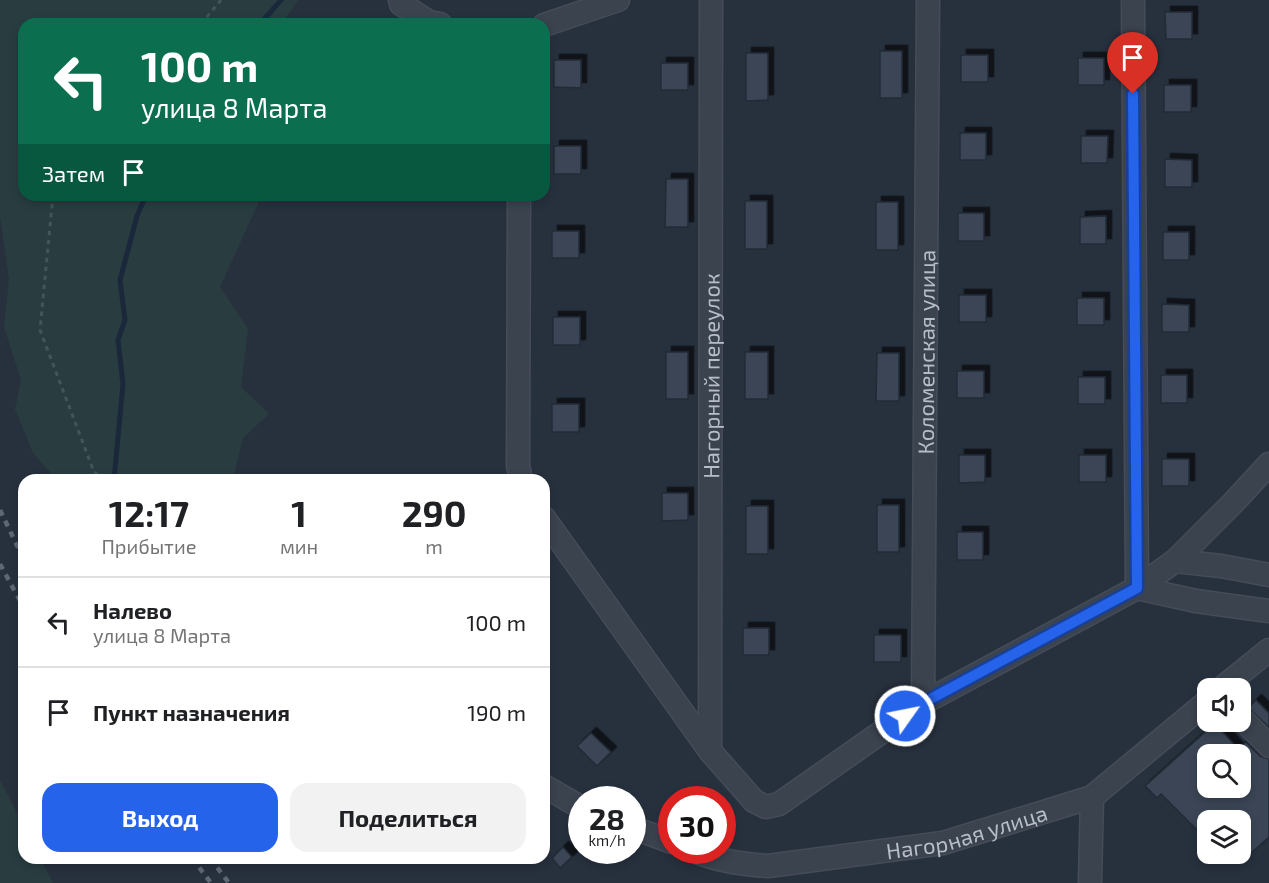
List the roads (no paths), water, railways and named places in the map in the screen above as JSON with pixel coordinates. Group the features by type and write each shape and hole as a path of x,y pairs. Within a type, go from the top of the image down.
{"street":[{"path":"400,0 401,4 423,18"},
{"path":"550,23 618,0"},
{"name":"Нагорный переулок","path":"710,751 711,0"},
{"name":"Коломенская улица","path":"923,703 928,0"},
{"path":"1133,0 1137,588"},
{"path":"519,201 520,474"},
{"path":"550,526 710,751 754,801 766,807 779,804 923,703 1137,588 1175,561 1269,464"},
{"path":"1175,561 1221,566 1269,575"},
{"path":"1137,588 1196,601 1269,611"},
{"path":"1234,678 1269,650"},
{"name":"Нагорная улица","path":"736,863 768,866 943,843 1092,797 1197,710"},
{"path":"1251,728 1269,746"},
{"path":"550,789 568,800"},
{"path":"1090,883 1092,797"}],"waterway":[{"path":"265,18 281,0"},
{"path":"115,474 123,384 118,340 125,320 120,280 137,216 143,201"}],"railway":[{"path":"0,510 18,548"},
{"path":"0,564 18,597"},
{"path":"197,864 211,883"},
{"path":"215,864 229,883"}]}
